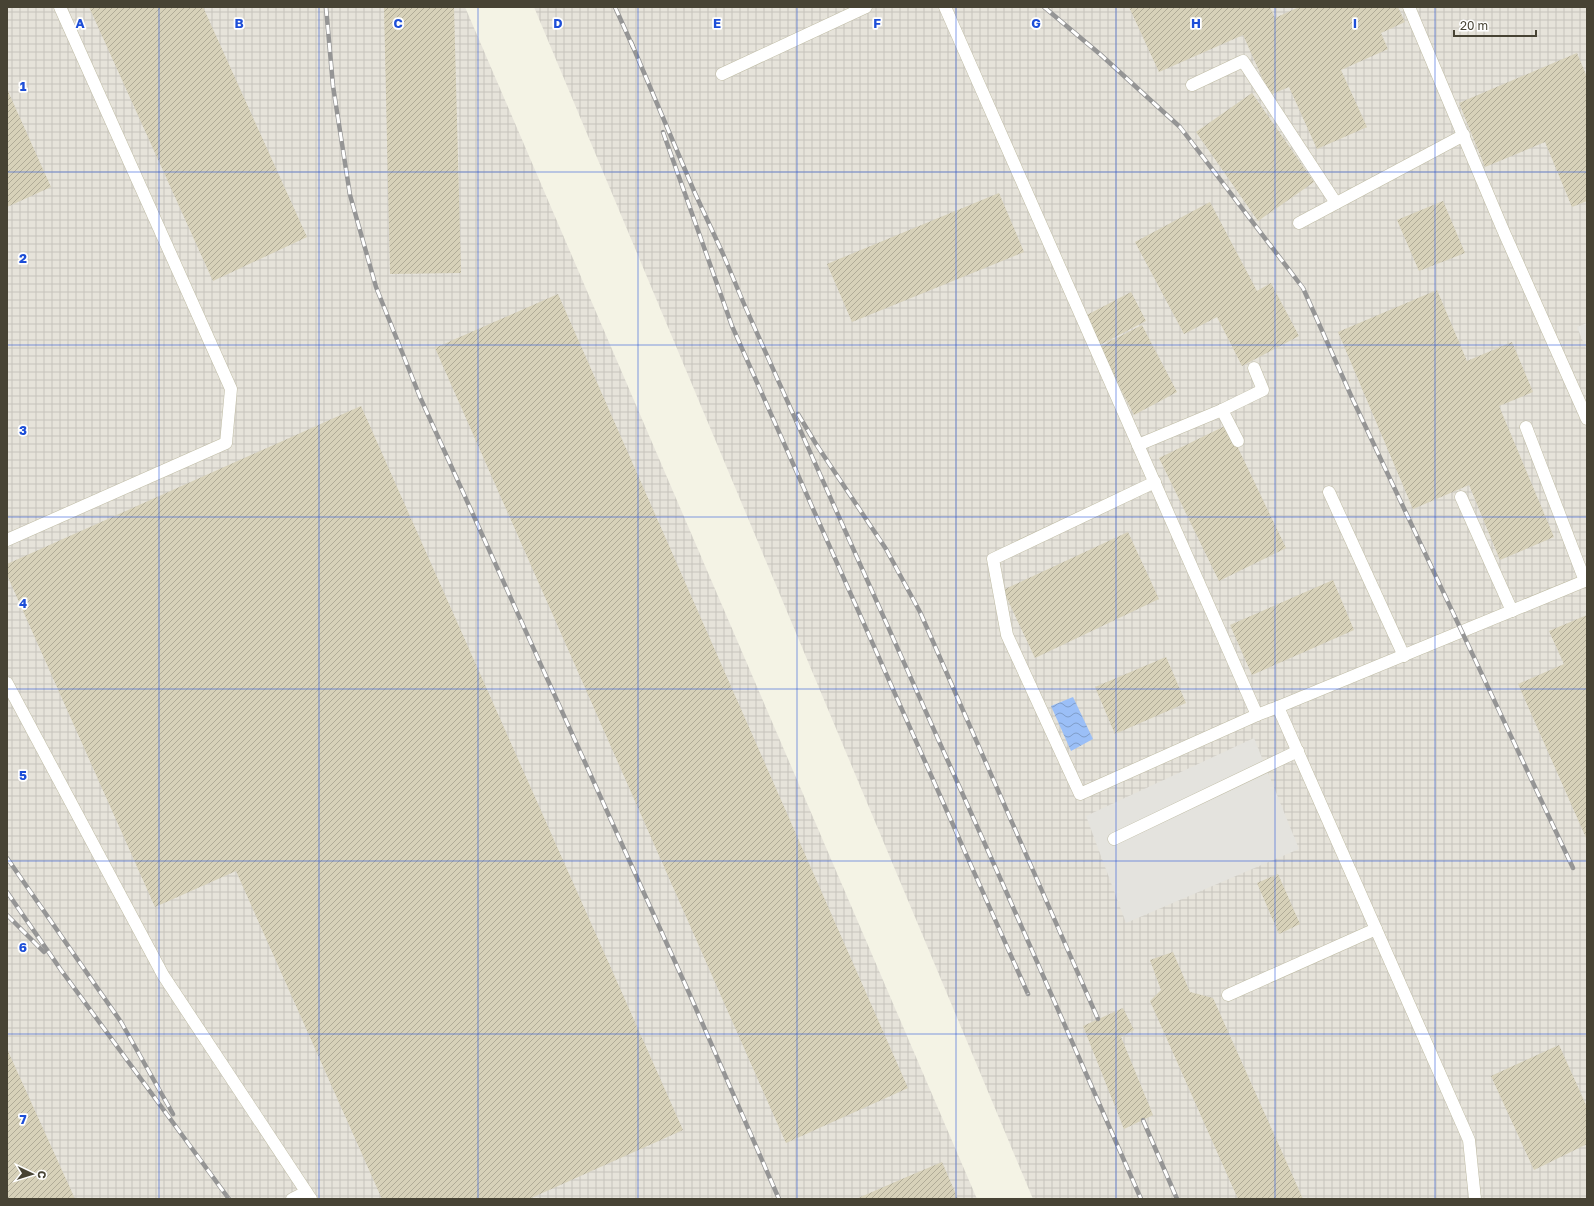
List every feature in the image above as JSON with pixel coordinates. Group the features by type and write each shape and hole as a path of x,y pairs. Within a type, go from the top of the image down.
{"lane":[{"path":"7,540 226,443 231,389 60,7"},
{"path":"722,74 866,7"},
{"path":"945,7 1257,715"},
{"path":"1409,7 1503,230 1587,419"},
{"path":"1192,84 1243,61 1336,203"},
{"path":"1299,223 1464,135"},
{"path":"1138,444 1222,410 1263,390 1254,368"},
{"path":"1222,410 1238,441"},
{"path":"1155,482 994,559 1007,635 1080,794 1257,715 1586,581 1526,427"},
{"path":"1328,492 1404,656"},
{"path":"1462,498 1512,611"},
{"path":"7,683 163,975 309,1195 292,1199"},
{"path":"1278,707 1469,1140 1475,1199"},
{"path":"1114,839 1298,751"},
{"path":"1228,995 1376,929"}],"shaded area":[{"path":"7,7 465,7 977,1199 7,1199"},
{"path":"534,7 1587,7 1587,1199 1033,1199"},
{"path":"1587,323 1587,351 1577,327"},
{"path":"1254,738 1299,849 1126,923 1086,816"}],"water":[{"path":"1073,697 1093,739 1071,751 1051,706"}],"building":[{"path":"89,7 203,7 307,237 213,281"},
{"path":"384,7 454,7 461,273 390,274"},
{"path":"1129,7 1270,7 1275,18 1299,7 1398,7 1405,22 1381,33 1388,49 1341,70 1367,127 1317,149 1289,87 1270,95 1243,35 1159,72"},
{"path":"1577,53 1587,77 1587,201 1572,207 1545,142 1485,167 1459,103"},
{"path":"7,89 51,187 7,207"},
{"path":"1252,93 1314,182 1258,221 1196,132"},
{"path":"999,193 1024,252 852,322 827,264"},
{"path":"1443,201 1465,253 1419,271 1397,220"},
{"path":"1210,202 1257,291 1271,283 1299,336 1242,366 1217,317 1184,334 1135,242"},
{"path":"1437,290 1467,361 1512,342 1533,392 1499,406 1554,537 1500,560 1469,485 1413,509 1338,332"},
{"path":"1131,292 1146,321 1098,346 1083,317"},
{"path":"558,294 908,1088 786,1143 435,348"},
{"path":"1142,325 1177,392 1134,415 1099,347"},
{"path":"361,406 683,1130 529,1199 382,1199 236,871 155,907 7,575 7,564"},
{"path":"1227,425 1286,548 1219,581 1159,458"},
{"path":"1128,532 1159,599 1035,658 1003,590"},
{"path":"1333,580 1354,630 1252,675 1230,625"},
{"path":"1587,615 1587,840 1518,684 1564,664 1549,631"},
{"path":"1166,657 1186,703 1115,734 1095,687"},
{"path":"1278,874 1300,924 1279,934 1257,883"},
{"path":"1173,952 1190,992 1213,998 1303,1199 1238,1199 1150,1001 1161,990 1150,960"},
{"path":"1123,1008 1134,1030 1121,1037 1153,1115 1124,1129 1083,1026"},
{"path":"1559,1045 1587,1107 1587,1144 1534,1170 1491,1076"},
{"path":"7,1049 75,1199 7,1199"},
{"path":"942,1162 958,1199 856,1199 902,1179"}],"railway":[{"path":"326,7 333,86 350,195 376,287 420,397 690,995 779,1199"},
{"path":"615,7 633,47"},
{"path":"1044,7 1101,55 1180,127 1303,288 1353,400 1573,868"},
{"path":"631,42 694,191 1009,898 1141,1199"},
{"path":"663,132 732,326 1028,994"},
{"path":"798,414 816,444 886,549 920,612 1098,1019"},
{"path":"7,858 121,1022 173,1114"},
{"path":"7,892 61,970 229,1199"},
{"path":"7,915 44,952"},
{"path":"1143,1120 1177,1199"}]}
